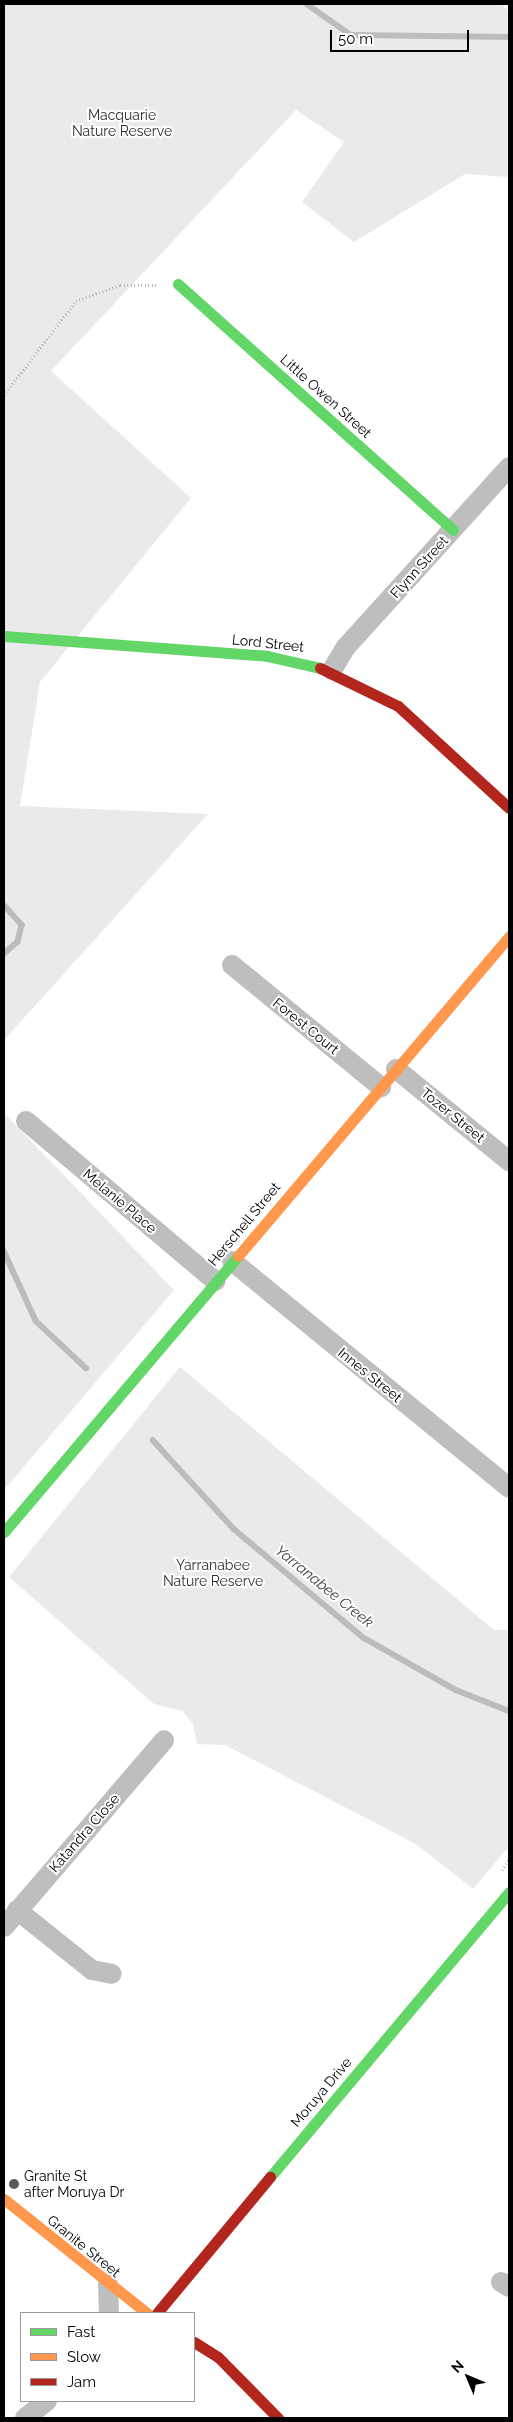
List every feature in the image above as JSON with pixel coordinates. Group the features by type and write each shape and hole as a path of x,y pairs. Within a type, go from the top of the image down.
{"street":[{"name":"Little Owen Street","path":"178,284 453,530"},
{"name":"Flynn Street","path":"332,670 346,647 509,467"},
{"name":"Lord Street","path":"4,636 267,656 332,670 398,706 509,808"},
{"name":"Herschell Street","path":"4,1532 509,936"},
{"name":"Forest Court","path":"232,965 381,1086"},
{"name":"Tozer Street","path":"396,1069 509,1161"},
{"name":"Melanie Place","path":"26,1121 215,1281"},
{"name":"Innes Street","path":"232,1262 509,1488"},
{"name":"Katandra Close","path":"4,1927 164,1740"},
{"name":"Moruya Drive","path":"158,2312 509,1892"},
{"path":"17,1910 92,1970 112,1974"},
{"name":"Granite Street","path":"4,2199 108,2284 134,2310"},
{"path":"108,2284 109,2312"},
{"path":"195,2343 218,2357 278,2418"},
{"path":"25,2418 46,2402"}],"path":[{"path":"4,395 76,301 120,285 178,284"}],"green space":[{"name":"Macquarie Nature Reserve","path":"4,4 501,4 509,11 509,177 465,174 354,242 302,202 344,142 296,110 51,371 191,498 40,682 20,806 208,814 4,1040"},
{"path":"4,1113 174,1290 4,1490"},
{"name":"Yarranabee Nature Reserve","path":"180,1367 494,1630 509,1630 509,1853 506,1850 473,1889 416,1844 225,1745 197,1744 193,1724 183,1711 154,1704 9,1577"}],"waterway":[{"path":"307,4 351,35 509,37"},
{"path":"4,905 22,925 18,942 4,954"},
{"path":"4,1251 36,1321 86,1368"},
{"name":"Yarranabee Creek","path":"153,1440 234,1529 364,1638 456,1690 509,1711"}],"traffic: fast":[{"path":"178,284 453,530"},
{"path":"4,636 267,656 320,668"},
{"path":"4,1532 238,1256"},
{"path":"270,2177 509,1892"}],"traffic: slow":[{"path":"238,1256 509,936"},
{"path":"4,2199 146,2312"}],"traffic: jam":[{"path":"320,668 398,706 509,808"},
{"path":"158,2312 270,2177"},
{"path":"195,2343 218,2357 278,2418"}],"place":[{"name":"Granite St after Moruya Dr","path":"14,2184"}]}
